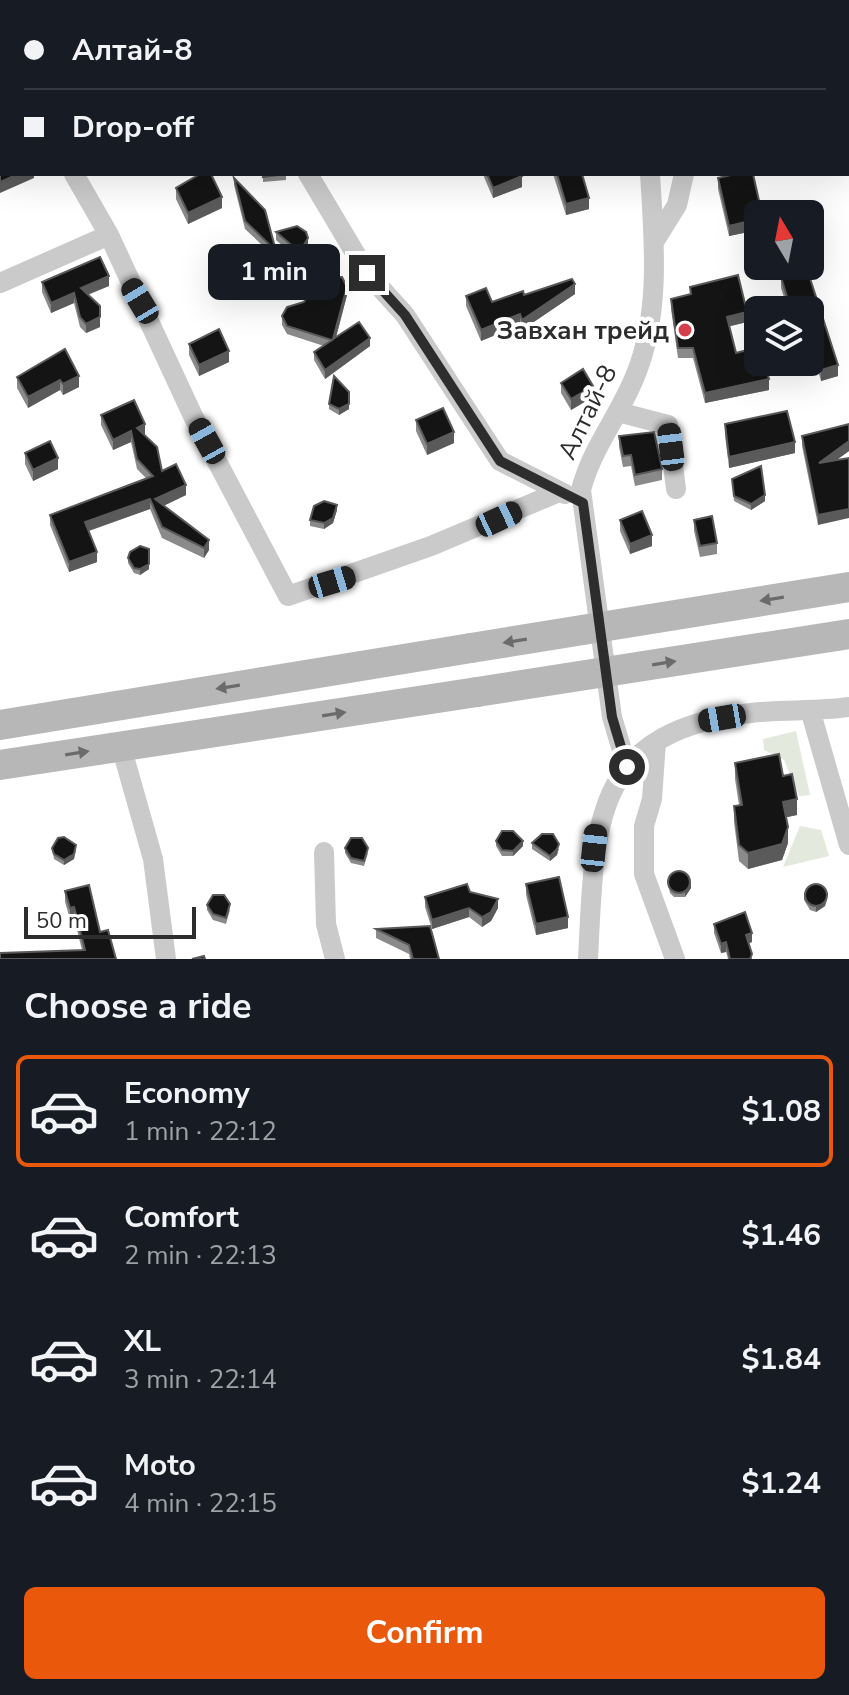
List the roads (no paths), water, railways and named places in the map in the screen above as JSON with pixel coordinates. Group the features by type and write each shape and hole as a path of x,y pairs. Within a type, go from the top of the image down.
{"main road":[{"path":"0,725 849,587"},
{"path":"0,765 849,634"}],"street":[{"path":"75,176 109,235 193,416 288,596 431,546 559,492"},
{"path":"309,176 367,273 405,315 500,461 583,503"},
{"name":"Алтай-8","path":"627,767 612,717 581,490 588,460 618,412 637,372 653,302 650,176"},
{"path":"654,242 677,205 684,176"},
{"path":"0,283 109,235"},
{"path":"618,412 668,425 676,489"},
{"path":"588,959 596,829 603,807 627,767 656,742 692,723 753,713 811,713 849,707"},
{"path":"811,713 849,845"},
{"path":"656,742 652,799 644,826 644,874 675,959"},
{"path":"121,746 153,859 166,959"},
{"path":"324,852 326,924 335,959"}],"place":[{"name":"Завхан трейд","path":"685,330"}]}
